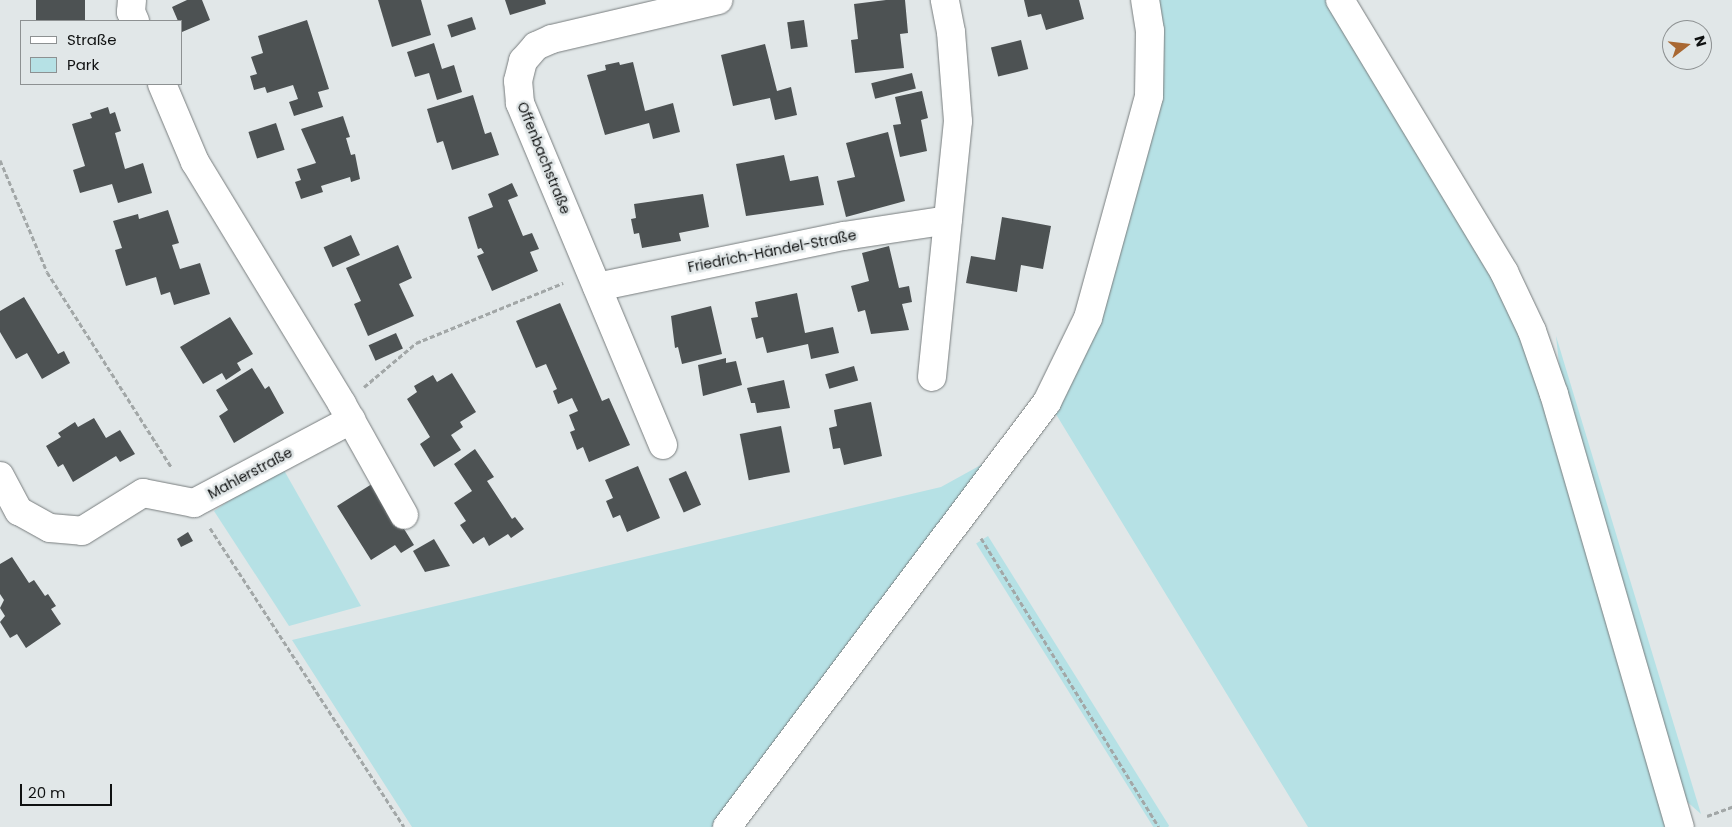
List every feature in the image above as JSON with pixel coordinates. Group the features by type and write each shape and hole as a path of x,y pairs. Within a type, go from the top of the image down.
{"street":[{"path":"132,0 131,12 135,20"},
{"name":"Offenbachstraße","path":"663,445 520,102 518,81 523,61 536,46 552,39 718,0"},
{"path":"932,377 958,121 952,32 945,0"},
{"path":"727,827 966,514 1047,402 1088,318 1149,96 1150,31 1145,0"},
{"path":"1340,0 1504,272 1532,331 1554,394 1680,827"},
{"path":"162,85 195,162 347,412 404,514"},
{"name":"Friedrich-Händel-Straße","path":"594,279 948,220"},
{"name":"Mahlerstraße","path":"0,476 19,511 50,528 82,531 143,493 194,503 347,412"}],"path":[{"path":"347,412 416,343 594,279"},
{"path":"966,514 1159,827"}],"green space":[{"path":"1157,0 1332,0 1524,332 1671,815 1664,827 1308,827 1054,411 1097,331"},
{"path":"1556,336 1701,814 1676,792 1562,391"},
{"path":"999,455 717,827 412,827 292,640 941,487"},
{"path":"281,465 361,606 289,626 214,511"},
{"path":"988,536 1169,826 1153,827 976,543"}],"building":[{"path":"36,0 85,0 85,20 36,20"},
{"path":"187,0 202,0 210,20 182,32 182,20 178,20 172,7"},
{"path":"378,0 421,0 431,35 392,47"},
{"path":"505,0 545,0 546,4 510,15"},
{"path":"905,0 908,33 900,34 904,68 855,73 851,40 858,39 854,4"},
{"path":"1024,0 1079,0 1084,19 1046,30 1041,14 1028,17"},
{"path":"472,17 476,29 451,37 447,25"},
{"path":"307,20 329,89 318,92 323,107 294,116 289,102 298,99 293,85 267,93 265,87 254,90 250,76 257,74 251,57 263,53 258,36"},
{"path":"804,20 808,47 791,49 787,22"},
{"path":"1021,40 1028,69 998,77 991,47"},
{"path":"434,43 442,69 454,65 462,92 437,100 429,73 415,77 407,52"},
{"path":"765,44 777,91 791,87 797,115 775,120 770,98 733,106 721,55"},
{"path":"619,62 620,65 633,62 645,111 673,103 680,132 653,139 649,123 605,135 587,75 606,70 605,65"},
{"path":"912,73 916,89 875,99 871,83"},
{"path":"922,91 928,118 921,120 927,151 900,157 893,125 901,124 895,97"},
{"path":"473,95 485,134 491,132 499,155 452,170 443,141 437,143 427,109"},
{"path":"108,107 110,114 115,112 121,131 115,133 125,169 143,163 152,193 118,203 112,184 80,193 73,170 85,166 72,124 92,118 90,113"},
{"path":"343,116 350,137 346,138 351,155 355,154 360,179 351,182 350,177 321,186 323,192 301,199 295,182 301,180 297,169 316,163 301,129"},
{"path":"276,123 285,150 257,159 248,132"},
{"path":"888,132 905,201 846,217 837,181 855,177 846,143"},
{"path":"784,155 790,181 818,176 824,205 746,216 736,164"},
{"path":"512,183 518,196 508,200 523,236 532,233 539,249 530,252 538,271 492,291 477,256 484,253 481,248 478,249 468,217 493,207 488,194"},
{"path":"703,194 709,227 679,233 681,241 642,248 639,233 634,234 631,219 636,218 634,204"},
{"path":"168,210 179,243 172,245 180,269 200,263 210,294 174,305 170,292 161,295 156,277 126,286 115,250 122,248 113,221 138,214 139,219"},
{"path":"1002,217 1051,226 1043,269 1021,265 1017,292 966,283 971,256 995,260"},
{"path":"351,235 360,255 333,267 324,247"},
{"path":"398,245 412,278 399,284 414,316 368,336 354,304 361,301 346,268"},
{"path":"889,246 899,288 909,286 912,302 902,304 909,330 871,334 865,310 858,312 851,286 869,281 862,253"},
{"path":"797,293 805,333 833,327 839,353 811,359 808,344 767,353 763,337 756,339 751,318 758,317 755,302"},
{"path":"24,297 58,354 64,351 70,363 42,379 27,353 16,359 0,332 0,311"},
{"path":"560,303 602,401 609,398 630,445 589,462 583,447 577,450 570,432 575,430 569,415 578,411 572,398 558,404 553,391 557,389 546,364 536,368 516,321"},
{"path":"711,306 722,354 682,364 678,347 675,348 671,316"},
{"path":"230,317 253,354 237,363 241,370 226,380 222,373 203,384 180,347"},
{"path":"396,333 403,349 376,361 369,345"},
{"path":"726,358 726,363 736,361 742,385 703,396 698,365"},
{"path":"854,366 858,380 829,389 825,374"},
{"path":"252,368 265,389 269,386 284,413 234,443 219,416 228,410 216,390"},
{"path":"452,373 476,412 460,422 463,427 451,435 461,450 434,467 420,444 430,437 407,399 417,392 414,386 433,375 437,382"},
{"path":"784,380 790,408 757,413 755,403 751,403 747,388"},
{"path":"871,402 882,456 844,465 840,448 833,449 829,428 837,426 834,410"},
{"path":"94,418 106,438 120,430 135,454 120,462 116,456 73,482 63,464 58,467 46,446 61,437 58,433 75,422 78,427"},
{"path":"781,426 790,472 749,480 740,434"},
{"path":"475,449 494,477 487,481 512,519 515,517 524,529 511,538 508,534 489,546 484,537 473,544 460,525 466,521 454,503 472,491 454,464"},
{"path":"638,466 660,518 627,532 620,515 613,518 606,501 613,498 605,480"},
{"path":"686,471 701,505 684,513 669,479"},
{"path":"375,482 414,545 401,553 395,545 371,560 337,506"},
{"path":"188,532 193,541 181,547 177,539"},
{"path":"434,539 450,566 425,572 413,551"},
{"path":"12,557 29,583 34,580 45,596 48,594 56,606 51,609 61,624 26,648 17,634 10,638 0,622 5,616 0,608 4,600 0,594 0,564"}]}
